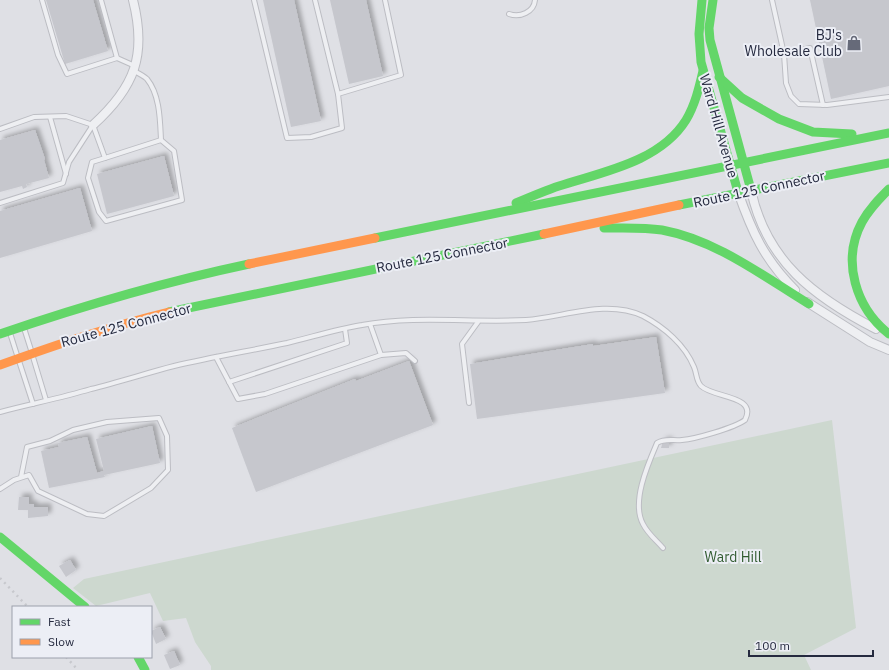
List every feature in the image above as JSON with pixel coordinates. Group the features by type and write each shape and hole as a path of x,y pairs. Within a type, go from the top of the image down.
{"main road":[{"name":"Ward Hill Avenue","path":"702,0 699,34 703,71 738,192"},
{"name":"Ward Hill Avenue","path":"713,0 709,28 710,40 751,190"},
{"path":"482,217 544,191 632,163 647,156 670,138 687,120 700,89 703,71"},
{"path":"719,77 742,98 779,119 813,132 875,136"},
{"name":"Route 125 Connector","path":"0,334 82,306 186,277 889,133"},
{"name":"Route 125 Connector","path":"0,365 128,322 212,302 579,228 738,192 889,163"},
{"path":"889,189 880,197 860,227 853,246 853,263 860,299 873,320 889,335"},
{"path":"579,228 643,228 683,236 718,249 809,304"},
{"path":"0,537 84,606"},
{"path":"139,658 145,670"}],"street":[{"path":"93,124 107,112 126,87 135,68 140,37 133,0"},
{"name":"Ward Hill Avenue","path":"751,190 763,230 792,271 807,286 827,301 889,335"},
{"name":"Ward Hill Avenue","path":"738,192 751,229 762,250 787,282 809,304 870,342 889,350"}],"lane":[{"path":"42,0 58,55 67,74 117,58"},
{"path":"101,0 117,58 135,68 146,79 153,90 158,107 162,140 174,151 182,200 106,221 98,212 88,178 92,162 162,140"},
{"path":"254,0 287,138 311,137 342,128 338,94 316,0"},
{"path":"338,94 402,74 385,0"},
{"path":"509,14 514,16 523,14 530,10 536,0"},
{"path":"772,0 784,54 786,83 791,96 799,104 823,105 889,97"},
{"path":"784,54 810,48 823,105"},
{"path":"0,129 34,117 66,116 93,124"},
{"path":"50,117 66,174"},
{"path":"93,124 105,158"},
{"path":"0,203 63,182 70,162 93,124"},
{"path":"0,412 173,366 370,324 402,321 478,322 529,320 610,308 627,310 662,328 676,340 694,367 698,382 703,388 736,399 746,406 747,416 739,424 693,438 681,440 668,439 657,443 643,479 639,500 642,523 648,533 663,548"},
{"path":"469,403 462,344 478,322"},
{"path":"370,324 381,355"},
{"path":"23,326 46,400"},
{"path":"229,382 347,343 345,329"},
{"path":"9,330 33,404"},
{"path":"216,357 238,399 265,394 381,355 406,353 415,362"},
{"path":"0,489 14,480 29,475 38,491 87,514 104,516 151,488 168,470 167,436 159,418 107,422 73,430 50,441 27,447 21,477"}],"green space":[{"name":"Ward Hill","path":"832,420 856,628 804,655 811,670 211,670 211,666 195,642 186,618 163,621 150,593 96,606 73,588 84,579"}],"building":[{"path":"46,0 93,0 108,51 65,64"},
{"path":"263,0 294,0 321,121 291,127"},
{"path":"330,0 366,0 383,76 349,84"},
{"name":"BJ's Wholesale Club","path":"810,0 889,0 889,86 831,99"},
{"path":"35,130 45,159 49,178 26,184 27,187 23,189 22,186 0,192 0,140"},
{"path":"164,156 174,196 107,214 97,174"},
{"path":"80,188 92,231 0,258 0,211"},
{"path":"656,337 665,393 477,419 470,364 593,344 593,346"},
{"path":"409,361 433,425 256,492 232,428 355,379 356,381"},
{"path":"152,426 160,463 104,475 105,477 49,488 41,451 59,447 58,443 87,437 97,473 104,471 96,439"},
{"path":"669,440 669,448 661,448 663,441"},
{"path":"19,497 29,497 29,504 34,504 34,507 48,507 48,516 28,518 28,510 18,510"},
{"path":"70,560 76,570 66,577 59,566"},
{"path":"160,627 166,639 156,644 152,631"},
{"path":"174,651 180,665 170,669 164,655"}],"railway":[{"path":"0,578 27,606"},
{"path":"67,658 78,670"}],"traffic: fast":[{"path":"702,0 699,34 701,62 738,192"},
{"path":"713,0 709,28 710,40 751,190"},
{"path":"516,203 553,188 629,164 646,156 661,146 675,134 686,120 694,102 703,71"},
{"path":"719,77 742,98 779,119 813,132 852,134"},
{"path":"375,238 889,133"},
{"path":"679,205 889,163"},
{"path":"889,189 871,208 862,222 856,237 853,252 855,283 860,297 868,311 889,334"},
{"path":"604,228 640,228 662,230 701,242 738,260 809,304"},
{"path":"169,312 544,234"},
{"path":"0,334 123,295 249,264"},
{"path":"0,537 84,606"},
{"path":"139,658 145,670"}],"traffic: slow":[{"path":"544,234 679,205"},
{"path":"249,264 375,238"},
{"path":"0,365 84,336 169,312"}],"place":[{"name":"BJ's Wholesale Club","path":"854,43"}]}
